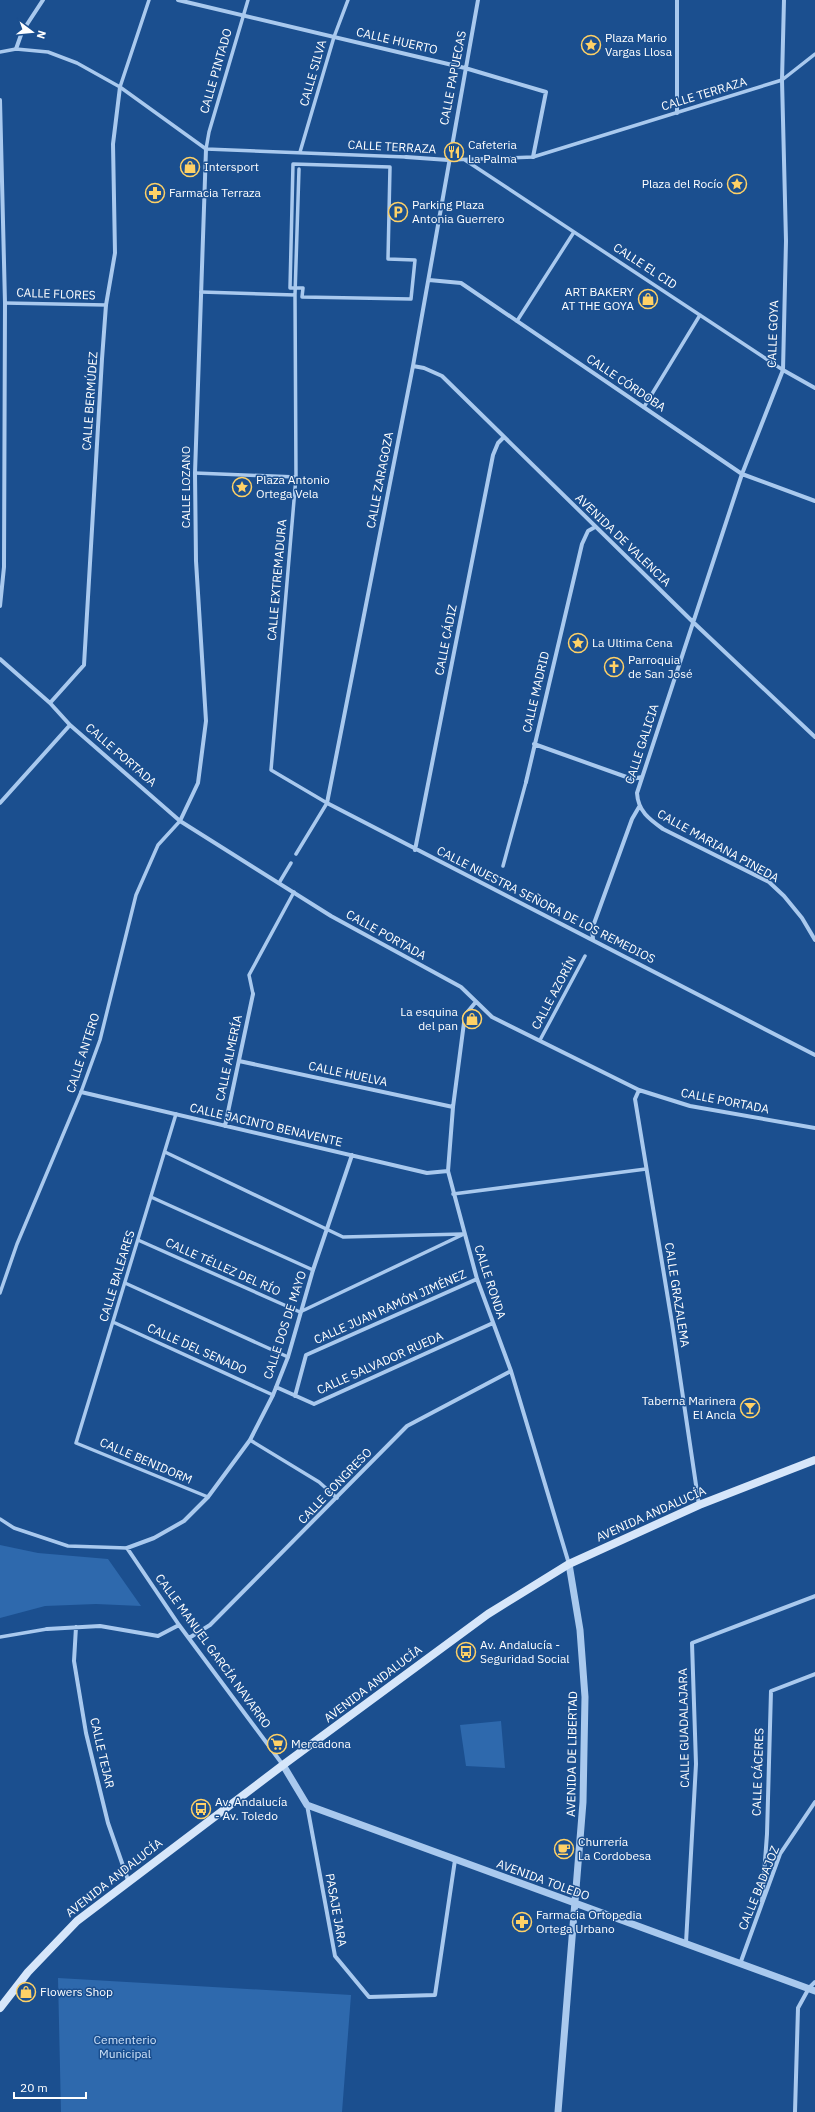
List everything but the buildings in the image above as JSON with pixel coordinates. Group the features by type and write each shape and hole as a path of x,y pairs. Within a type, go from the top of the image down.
{"main road":[{"name":"AVENIDA ANDALUCÍA","path":"0,2008 28,1972 77,1921 128,1880 466,1629 569,1564 699,1505 815,1460"}],"street":[{"path":"16,49 22,32 43,0"},
{"path":"120,87 149,0"},
{"name":"CALLE HUERTO","path":"178,0 465,68 546,92 533,157"},
{"name":"CALLE PINTADO","path":"206,149 208,132 248,0"},
{"name":"CALLE SILVA","path":"300,152 334,37 348,0"},
{"name":"CALLE PAPUECAS","path":"448,160 478,0"},
{"path":"677,0 678,113"},
{"name":"CALLE GOYA","path":"693,622 742,474 783,370 786,241 782,80 784,0"},
{"path":"0,52 16,49 48,52 77,62 120,87 206,149"},
{"name":"CALLE TERRAZA","path":"206,149 300,152 448,160 533,157 782,80 815,54"},
{"name":"CALLE BERMÚDEZ","path":"50,703 84,665 106,305 115,253 113,144 120,87"},
{"path":"0,100 5,302 4,567 0,606"},
{"name":"CALLE LOZANO","path":"180,821 198,783 206,721 196,561 195,473 206,149"},
{"name":"CALLE EL CID","path":"464,159 783,370 815,388"},
{"name":"CALLE ZARAGOZA","path":"326,803 413,366 429,280 448,160"},
{"path":"293,164 390,168 388,259 415,260 411,299 302,298 303,288 296,288 290,288 293,164"},
{"name":"CALLE EXTREMADURA","path":"271,770 296,478 295,295 299,169"},
{"path":"517,321 574,232"},
{"name":"CALLE CÓRDOBA","path":"429,280 461,283 742,474 815,501"},
{"path":"201,292 295,295"},
{"name":"CALLE FLORES","path":"5,302 106,305"},
{"path":"644,407 700,315"},
{"name":"AVENIDA DE VALENCIA","path":"413,366 424,368 442,376 693,622 815,737"},
{"name":"CALLE CÁDIZ","path":"415,850 493,455 498,443 504,437"},
{"path":"195,473 296,478"},
{"name":"CALLE MADRID","path":"502,866 526,782 582,544 588,531 595,527"},
{"name":"CALLE GALICIA","path":"593,939 591,934 595,922 632,819 639,807 637,793 693,622"},
{"name":"CALLE PORTADA","path":"0,659 50,703 70,725 180,821 331,916 461,987 475,1003 492,1017 640,1090 690,1106 815,1128"},
{"path":"0,803 70,725"},
{"path":"534,744 632,779 642,776"},
{"name":"CALLE NUESTRA SEÑORA DE LOS REMEDIOS","path":"271,770 326,803 415,850 593,939 815,1055"},
{"path":"296,854 326,803"},
{"name":"CALLE MARIANA PINEDA","path":"639,807 648,818 663,829 769,882 784,896 802,918 815,940"},
{"name":"CALLE ANTERO","path":"0,1293 17,1244 81,1092 100,1040 136,895 158,845 180,821"},
{"path":"279,883 291,862"},
{"path":"253,994 249,975 294,892"},
{"name":"CALLE AZORÍN","path":"540,1040 585,956"},
{"name":"CALLE ALMERÍA","path":"225,1126 253,994"},
{"name":"CALLE RONDA","path":"475,1003 465,1015 453,1107 448,1171 477,1279 511,1371 569,1564"},
{"name":"CALLE HUELVA","path":"239,1061 453,1107"},
{"name":"CALLE GRAZALEMA","path":"640,1090 635,1099 672,1323 699,1505"},
{"name":"CALLE JACINTO BENAVENTE","path":"81,1092 427,1173 448,1171"},
{"name":"CALLE BALEARES","path":"76,1443 176,1114"},
{"path":"165,1152 342,1237 464,1234"},
{"name":"CALLE DOS DE MAYO","path":"0,1519 14,1528 68,1546 127,1548 154,1538 184,1520 208,1498 250,1440 273,1395 288,1357 313,1270 352,1155"},
{"path":"453,1194 646,1169"},
{"path":"151,1197 313,1270"},
{"path":"300,1312 464,1234"},
{"name":"CALLE TÉLLEZ DEL RÍO","path":"138,1240 300,1312"},
{"name":"CALLE JUAN RAMÓN JIMÉNEZ","path":"295,1396 306,1356 477,1279"},
{"path":"125,1283 288,1357"},
{"name":"CALLE DEL SENADO","path":"113,1322 273,1395"},
{"name":"CALLE SALVADOR RUEDA","path":"276,1387 314,1404 493,1323"},
{"name":"CALLE CONGRESO","path":"189,1638 210,1626 407,1426 511,1371"},
{"path":"250,1440 319,1482 337,1498"},
{"name":"CALLE BENIDORM","path":"76,1443 208,1498"},
{"name":"CALLE MANUEL GARCÍA NAVARRO","path":"127,1548 179,1625 283,1765"},
{"name":"AVENIDA DE LIBERTAD","path":"558,2112 583,1802 584,1697 580,1630 569,1564"},
{"name":"CALLE GUADALAJARA","path":"686,1943 696,1764 692,1643 815,1596"},
{"path":"0,1637 47,1629 100,1626 158,1636 179,1625"},
{"name":"CALLE TEJAR","path":"76,1627 74,1661 86,1732 108,1823 128,1880"},
{"name":"CALLE CÁCERES","path":"762,1902 767,1834 771,1691 815,1674"},
{"path":"283,1765 307,1805"},
{"name":"CALLE BADAJOZ","path":"740,1964 780,1854 815,1802"},
{"name":"AVENIDA TOLEDO","path":"307,1805 812,1990"},
{"name":"PASAJE JARA","path":"307,1805 334,1956 369,1997 436,1995 455,1860"},
{"path":"795,2112 798,2008 812,1990 815,1982"}],"green space":[{"path":"0,1545 38,1553 108,1559 141,1606 96,1604 45,1606 0,1618"},
{"path":"501,1721 505,1768 466,1766 460,1725"},
{"name":"Cementerio Municipal","path":"58,1978 351,1995 342,2112 61,2112"}],"place":[{"name":"Plaza Mario Vargas Llosa","path":"591,45"},
{"name":"Cafeteria La Palma","path":"454,152"},
{"name":"Intersport","path":"190,167"},
{"name":"Plaza del Rocío","path":"737,184"},
{"name":"Farmacia Terraza","path":"155,193"},
{"name":"Parking Plaza Antonia Guerrero","path":"398,212"},
{"name":"ART BAKERY AT THE GOYA","path":"648,299"},
{"name":"Plaza Antonio Ortega Vela","path":"242,487"},
{"name":"La Ultima Cena","path":"578,643"},
{"name":"Parroquia de San José","path":"614,667"},
{"name":"La esquina del pan","path":"472,1019"},
{"name":"Taberna Marinera El Ancla","path":"750,1408"},
{"name":"Av. Andalucía - Seguridad Social","path":"466,1652"},
{"name":"Mercadona","path":"277,1744"},
{"name":"Av. Andalucía - Av. Toledo","path":"201,1809"},
{"name":"Churrería La Cordobesa","path":"564,1849"},
{"name":"Farmacia Ortopedia Ortega Urbano","path":"522,1922"},
{"name":"Flowers Shop","path":"26,1992"}]}
